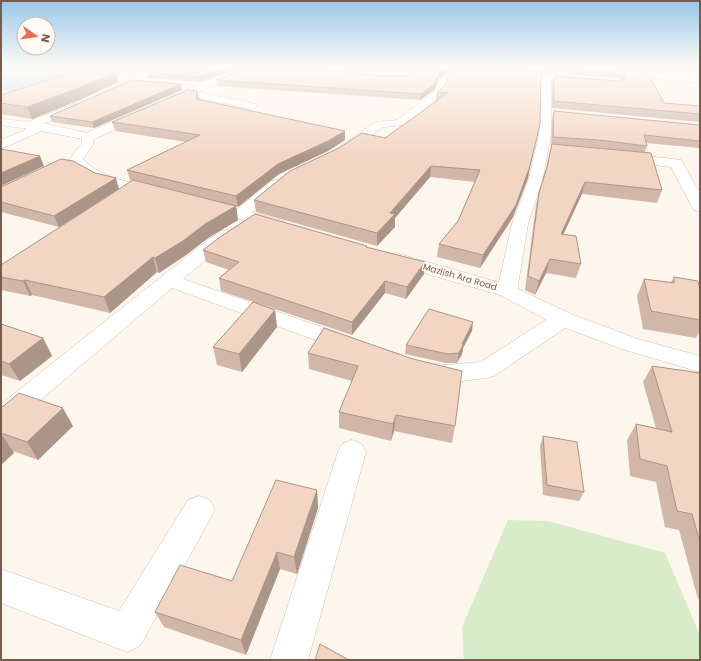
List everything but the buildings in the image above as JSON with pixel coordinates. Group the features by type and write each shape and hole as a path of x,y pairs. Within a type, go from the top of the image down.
{"street":[{"path":"29,125 98,97"},
{"path":"1,122 42,127 88,137 180,97"},
{"path":"208,97 252,106"},
{"path":"328,158 380,124 400,123 433,97"},
{"path":"507,291 520,224 536,178 549,112 548,97"},
{"path":"1,145 42,127"},
{"path":"88,137 88,143 72,159 76,160 82,167 104,179 172,197"},
{"path":"542,149 558,150"},
{"path":"611,155 676,163 700,207"},
{"path":"1,419 248,216 285,178"},
{"path":"114,200 134,187"},
{"path":"195,203 292,229"},
{"name":"Mazlish Ara Road","path":"377,253 507,291 562,320 630,344 700,364"},
{"path":"170,281 368,350"},
{"path":"412,366 446,374 486,370 562,320"},
{"path":"289,660 352,452"},
{"path":"1,586 127,633 199,510"}],"green space":[{"path":"508,520 548,521 665,553 700,635 700,660 464,660 462,627"}]}
